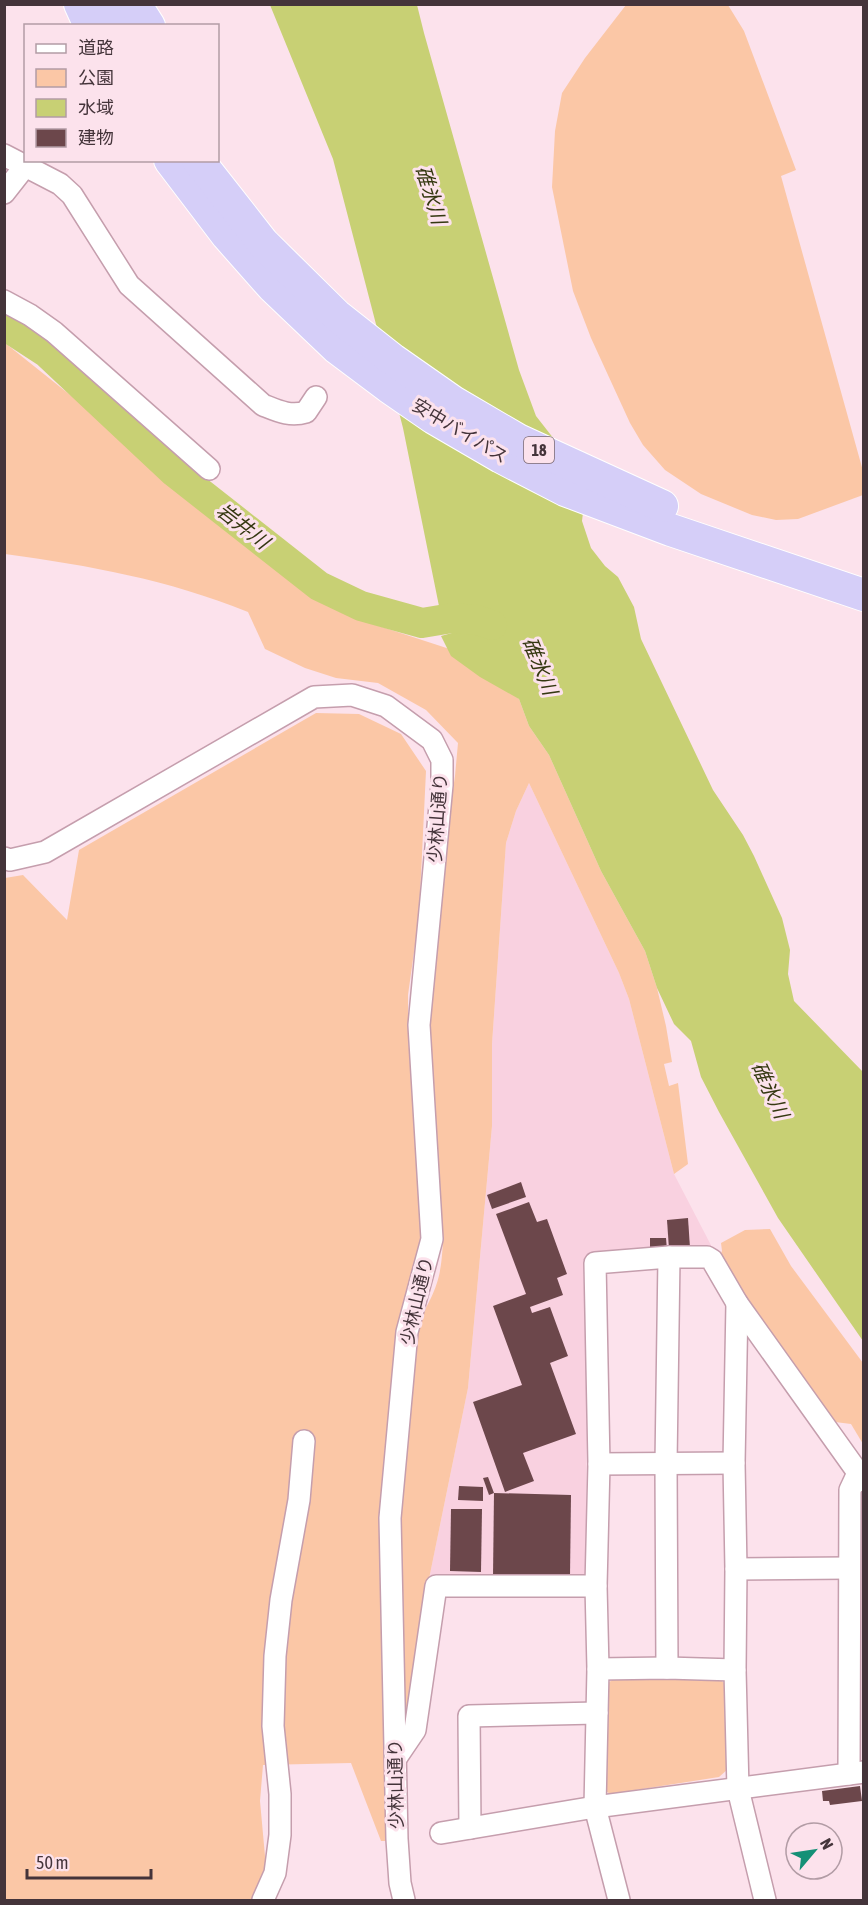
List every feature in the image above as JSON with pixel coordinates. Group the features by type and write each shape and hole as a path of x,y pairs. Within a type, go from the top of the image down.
{"highway":[{"path":"60,4 68,24"},
{"path":"80,4 89,24"},
{"path":"108,4 117,24"},
{"path":"135,4 148,24"},
{"name":"安中バイパス","path":"172,162 227,235 273,287 337,348 434,418 501,457 565,490 671,530 864,595"},
{"name":"安中バイパス","path":"200,162 263,243 336,315 393,360 453,402 518,440 677,513 864,572"}],"street":[{"path":"4,155 60,184 72,195 129,285 263,405 295,415 306,412 316,397"},
{"path":"4,193 26,165"},
{"path":"4,301 30,315 54,332 209,469"},
{"name":"少林山通り","path":"4,858 10,860 45,852 314,697 352,695 386,706 432,740 442,760 442,785 419,1025 432,1239 407,1332 390,1518 397,1839 400,1883 404,1900"},
{"path":"667,1668 666,1464 669,1257"},
{"path":"441,1833 595,1807 856,1773 849,1568 850,1490 861,1477 738,1303 712,1260 707,1257 669,1257 595,1263 599,1464 595,1807 619,1900"},
{"path":"738,1303 734,1463 738,1789 765,1900"},
{"path":"263,1900 275,1873 280,1835 280,1794 273,1726 275,1656 281,1600 299,1500 304,1441"},
{"path":"599,1464 734,1463"},
{"path":"736,1569 849,1568"},
{"path":"396,1758 415,1730 436,1586 596,1586"},
{"path":"598,1669 735,1670"},
{"path":"470,1828 469,1716 597,1713"}],"shaded area":[{"path":"529,783 619,973 629,999 674,1174 714,1251 583,1260 587,1381 586,1581 429,1579 468,1388 492,1126 492,1044 506,843 516,811"}],"green space":[{"path":"626,5 728,5 744,31 796,170 781,176 863,471 863,495 798,519 776,520 752,515 701,494 665,470 643,445 630,423 591,338 573,291 552,187 555,131 562,93 585,58"},
{"path":"5,343 208,505 299,582 376,625 468,655 519,699 529,726 549,755 601,871 645,951 657,988 672,1062 664,1064 669,1086 678,1083 688,1164 674,1174 629,999 619,973 529,783 516,811 506,843 492,1044 492,1126 468,1388 429,1579 410,1721 402,1723 398,1529 419,1321 437,1283 443,1241 427,1022 434,922 458,743 426,710 378,683 336,678 305,668 265,649 248,612 158,582 68,563 5,554"},
{"path":"316,713 359,714 401,734 426,771 419,916 408,995 408,1034 422,1236 382,1514 386,1841 381,1841 351,1763 263,1765 260,1801 269,1900 5,1900 5,878 23,875 67,920 79,850"},
{"path":"770,1229 791,1266 863,1363 863,1444 851,1424 835,1422 764,1330 718,1260 722,1251 721,1243 745,1230"},
{"path":"719,1679 727,1685 728,1769 719,1777 610,1794 602,1788 606,1685 612,1680"}],"water":[{"name":"碓氷川","path":"270,5 417,5 519,370 536,416 561,448 586,487 582,521 591,548 605,566 618,577 634,607 641,639 713,790 743,835 782,918 790,950 788,974 794,1001 863,1072 863,1341 778,1218 719,1112 701,1077 691,1041 674,1024 657,988 645,951 601,871 549,755 529,726 519,699 480,677 451,656 441,636 459,631 452,618 439,606 403,428 333,159"}],"building":[{"path":"521,1182 526,1197 492,1209 487,1195"},
{"path":"529,1202 537,1222 547,1219 567,1274 557,1278 563,1295 530,1307 532,1313 550,1307 568,1356 550,1363 576,1434 523,1453 534,1481 505,1492 473,1402 522,1385 493,1306 526,1294 496,1214"},
{"path":"688,1218 690,1248 669,1249 667,1220"},
{"path":"650,1238 666,1238 667,1250 650,1251"},
{"path":"488,1477 494,1493 489,1495 483,1478"},
{"path":"459,1486 483,1487 483,1501 458,1500"},
{"path":"494,1493 571,1495 570,1577 493,1576"},
{"path":"451,1509 482,1509 481,1572 450,1571"},
{"path":"860,1786 862,1801 830,1805 829,1801 823,1801 822,1791"}],"waterway":[{"name":"岩井川","path":"4,325 47,353 174,472 319,586 361,606 422,623 452,618 477,620 492,625"}]}
